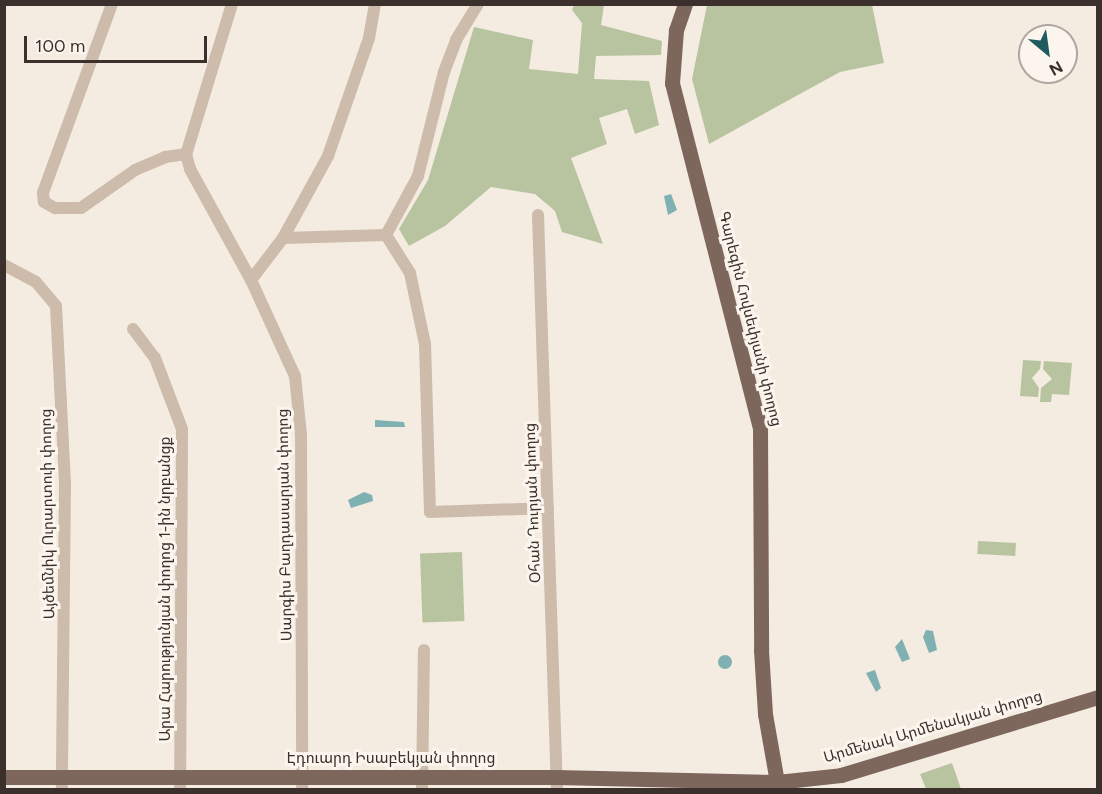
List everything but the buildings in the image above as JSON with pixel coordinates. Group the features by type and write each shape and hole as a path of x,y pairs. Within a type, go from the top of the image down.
{"main road":[{"name":"Գարեգին Հովսեփյանի փողոց","path":"685,4 676,30 672,83 760,427 761,650 765,714 776,786"},
{"name":"Արմենակ Արմենակյան փողոց","path":"776,786 841,775 1098,697"},
{"name":"Էդուարդ Իսաբեկյան փողոց","path":"4,777 62,784 556,783 776,786"}],"street":[{"path":"112,4 43,193 48,206 81,208 135,170 165,157 186,154 232,4"},
{"path":"251,280 282,238 328,156 369,38 375,4"},
{"path":"386,235 418,176 444,72 456,40 478,4"},
{"name":"Սարգիս Բաղդասարյան փողոց","path":"186,154 190,169 251,280 296,376 301,435 302,783"},
{"name":"Օհան Դուրյան փողոց","path":"538,215 556,783"},
{"path":"282,238 386,235"},
{"path":"386,235 410,273 425,344 430,512 548,508"},
{"name":"Այծեմնիկ Ուրարտուի փողոց","path":"4,264 36,282 56,306 65,482 62,784"},
{"name":"Արա Հարությունյան փողոց 1-ին նրբանցք","path":"133,329 155,358 182,429 180,783"},
{"path":"422,783 424,650"}],"green space":[{"path":"574,5 604,5 601,25 662,41 661,55 596,56 594,79 649,81 659,125 635,134 627,109 599,118 607,144 571,158 603,244 562,232 555,211 535,194 491,187 445,226 409,246 399,229 428,180 474,27 533,40 529,69 578,74 582,23 572,10"},
{"path":"707,5 872,5 884,63 840,72 709,144 692,79"},
{"path":"1023,360 1041,361 1040,369 1032,378 1039,388 1038,397 1020,396"},
{"path":"1044,361 1072,363 1069,395 1052,394 1051,402 1040,402 1041,388 1052,379 1043,369"},
{"path":"978,541 1016,543 1015,556 977,554"},
{"path":"462,552 464,621 422,622 420,553"},
{"path":"952,763 961,789 926,789 920,774"}],"water":[{"path":"671,194 677,210 668,215 664,196"},
{"path":"375,420 404,422 405,427 375,427"},
{"path":"364,492 372,495 373,501 351,508 348,500"},
{"path":"926,630 933,631 937,650 929,653 923,637"},
{"path":"902,639 910,659 902,662 895,647"},
{"path":"725,655 730,657 732,662 730,667 725,669 720,667 718,662 720,657"},
{"path":"875,670 881,688 876,692 866,673"}]}
